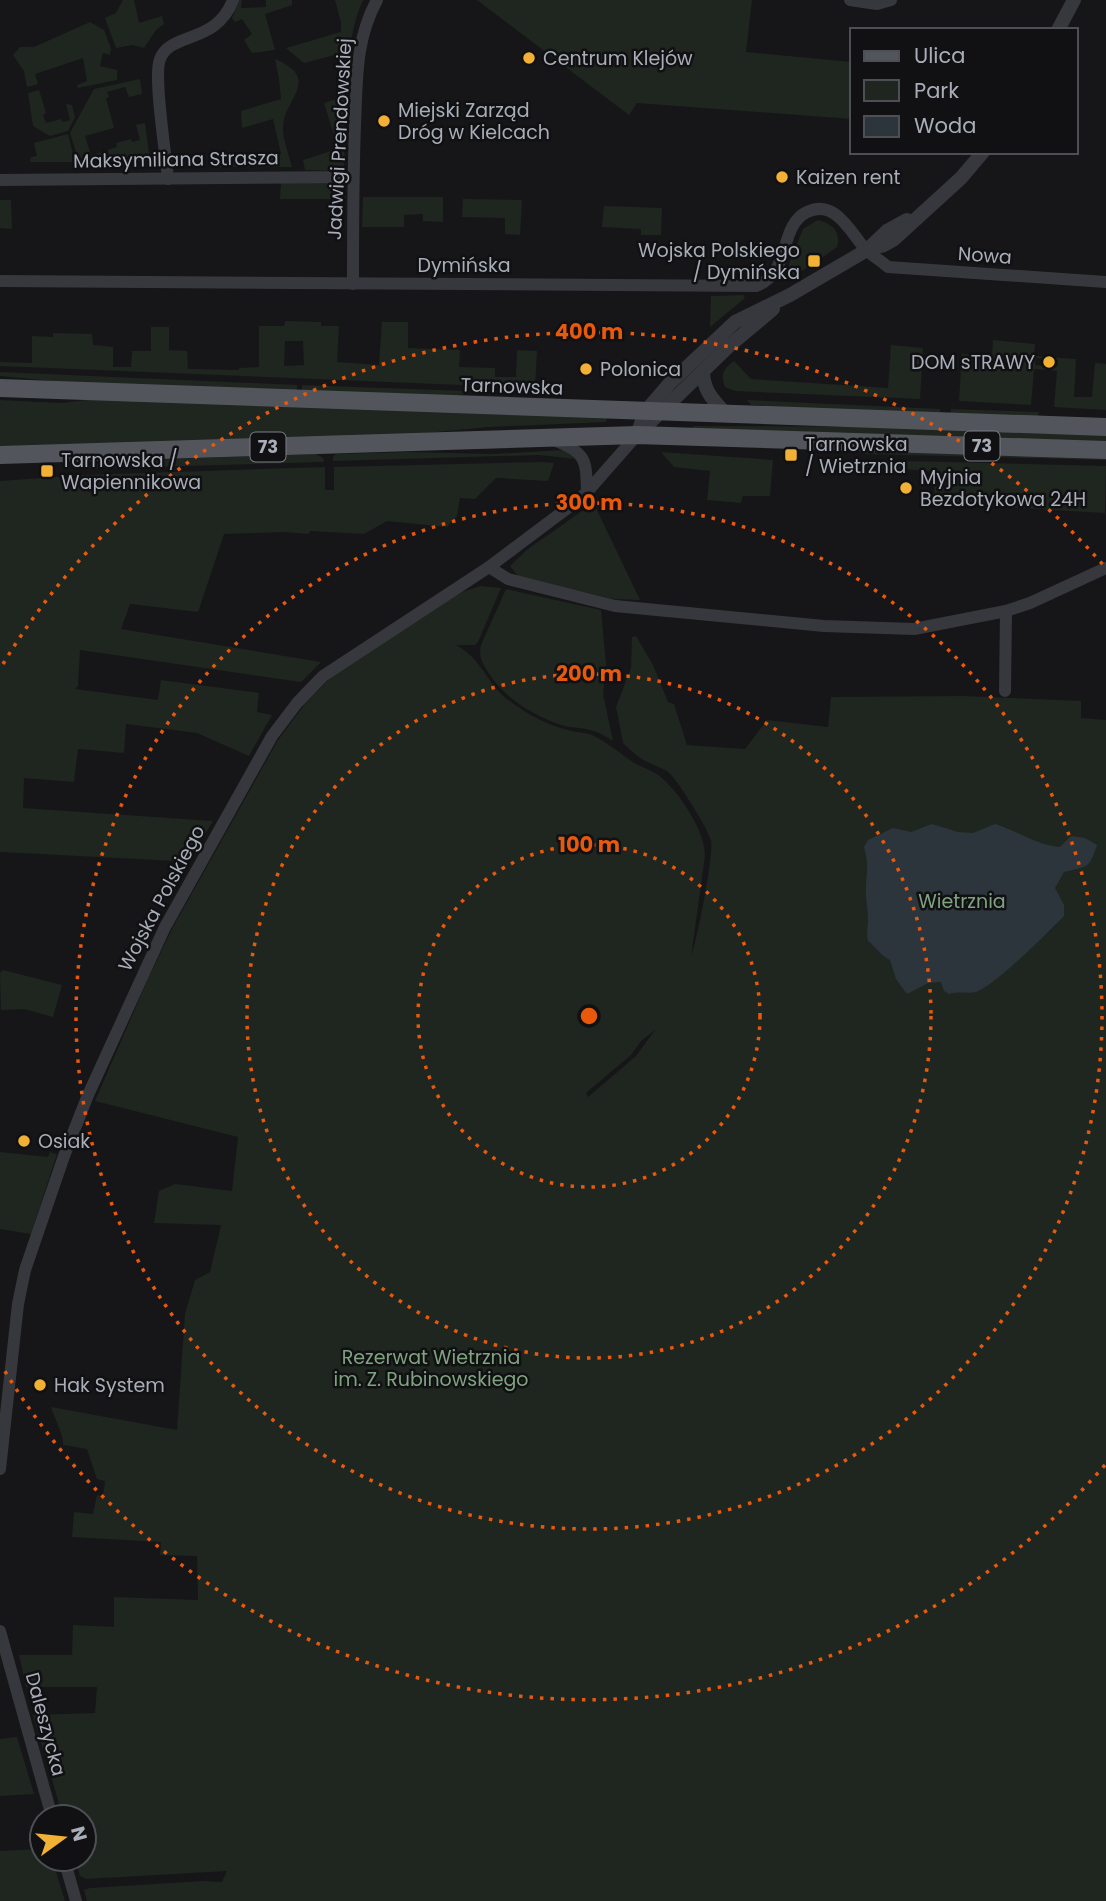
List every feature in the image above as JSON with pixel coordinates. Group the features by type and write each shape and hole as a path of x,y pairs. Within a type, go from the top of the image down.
{"main road":[{"name":"Tarnowska","path":"0,388 1106,427"},
{"name":"73","path":"0,456 637,435 1106,450"}],"street":[{"path":"168,178 158,81 159,61 168,47 219,24 228,13 233,0"},
{"name":"Jadwigi Prendowskiej","path":"353,284 353,177 359,48 366,22 377,0"},
{"path":"850,0 877,4 891,0"},
{"path":"1059,28 1074,0"},
{"name":"Wojska Polskiego","path":"0,1469 13,1337 25,1270 84,1106 141,976 173,912 272,736 297,703 334,667 489,567 587,492 637,435 701,352 729,327 867,250 893,240 961,178 981,154"},
{"name":"Maksymiliana Strasza","path":"0,180 353,177"},
{"name":"Dymińska","path":"0,281 756,286 765,282 776,271 797,220 815,209 830,210 867,250"},
{"name":"Nowa","path":"867,250 893,268 1106,282"},
{"name":"Wojska Polskiego","path":"653,412 790,295"},
{"path":"703,371 703,381 711,399 727,415"},
{"path":"549,438 573,447 583,457 587,492"},
{"path":"489,567 508,579 615,606 824,626 914,629 1030,604 1106,568"},
{"path":"1005,691 1006,611"},
{"name":"Daleszycka","path":"1,1636 48,1803"},
{"path":"68,1873 76,1901"}],"green space":[{"path":"123,0 134,0 139,23 162,16 164,24 156,30 144,48 132,45 116,48 105,18 116,13"},
{"path":"239,0 242,0 241,8 266,7 266,0 292,0 292,5 265,14 275,50 252,53 244,40 252,34 242,19 235,22 232,18"},
{"path":"335,0 363,0 356,18 348,60 344,171 305,170 303,160 334,150 334,135 324,103 343,97 344,78 338,54 304,63 286,48 341,32"},
{"path":"477,0 752,0 746,52 850,62 850,119 637,103 629,115"},
{"path":"90,22 104,30 111,49 110,55 103,53 100,66 117,70 117,80 78,88 77,85 87,81 83,58 35,74 38,84 27,87 24,71 13,55 20,47 34,47"},
{"path":"275,59 289,67 299,82 283,128 292,167 216,167 247,159 250,164 281,154 273,119 242,128 241,111 281,99"},
{"path":"140,79 142,94 129,97 125,87 107,92 109,97 106,98 114,128 85,136 91,155 103,152 105,161 79,162 70,133 94,89"},
{"path":"39,90 46,123 61,119 63,122 70,120 66,104 72,105 75,117 68,131 50,136 33,126 28,93"},
{"path":"145,123 150,161 110,162 108,150 117,147 116,143 131,139 132,142 140,140 136,125"},
{"path":"68,134 75,162 30,162 31,157 37,156 34,143"},
{"path":"281,183 340,183 343,185 345,199 280,199"},
{"path":"363,197 443,197 443,222 423,221 423,214 404,215 404,227 362,227"},
{"path":"463,199 522,200 520,235 505,234 505,218 462,217"},
{"path":"0,200 11,200 12,229 0,228"},
{"path":"604,206 662,208 661,235 641,235 641,229 602,227"},
{"path":"818,220 827,223 837,233 837,247 820,259 818,256 807,263 809,266 786,281 784,277 803,229"},
{"path":"743,295 745,298 710,327 711,296"},
{"path":"285,321 321,322 321,326 339,326 337,362 379,365 382,322 408,322 408,348 460,350 459,367 495,368 495,377 516,377 517,350 537,351 535,388 0,366 0,362 32,363 32,336 53,337 53,333 92,334 93,345 113,347 113,367 131,367 132,351 151,351 151,327 169,327 169,350 187,351 188,369 239,370 259,367 259,326 284,326","holes":["285,341 303,341 304,365 284,366"]},
{"path":"993,340 1035,344 1034,356 1076,359 1074,397 1092,397 1095,363 1106,364 1106,410 1054,407 1057,371 1049,370 1050,366 1057,367 1058,360 1036,358 1035,365 1047,366 1047,370 1034,369 1031,405 959,401 962,354 992,356"},
{"path":"891,345 923,348 920,399 735,391 725,387 724,372 734,361 751,379 888,388"},
{"path":"0,372 297,385 297,394 86,384 0,376"},
{"path":"302,385 466,391 467,394 438,397 302,393"},
{"path":"95,399 607,417 606,422 489,427 415,434 0,448 0,400 62,403"},
{"path":"747,400 940,409 940,415 751,405"},
{"path":"951,409 1039,412 1038,419 951,414"},
{"path":"693,426 886,427 1106,435 1106,442 693,429"},
{"path":"563,450 576,459 539,455 333,461 336,454 493,454"},
{"path":"867,451 1106,458 1106,460 862,454"},
{"path":"661,452 773,460 770,496 743,496 741,503 707,500 710,471 674,467"},
{"path":"316,454 323,458 324,462 75,469 116,461"},
{"path":"862,460 1106,466 1105,513 934,503 935,471 862,467"},
{"path":"554,463 548,481 496,478 475,499 460,498 457,516 447,527 387,521 364,534 310,531 309,534 224,534 198,612 130,604 121,629 321,662 301,682 80,650 78,686 75,689 158,700 161,680 259,693 257,712 272,715 249,756 197,733 126,724 124,753 78,749 74,782 24,778 23,808 213,821 187,864 177,861 0,852 0,481 85,475 325,467 325,490 334,490 334,467"},
{"path":"596,508 640,600 613,599 518,576 510,566 528,549 585,509"},
{"name":"Rezerwat Wietrznia im. Z. Rubinowskiego","path":"480,586 501,588 478,642 475,645 456,645 473,658 503,696 525,711 560,728 594,736 634,763 656,773 677,794 691,814 701,836 705,856 691,957 704,898 711,841 699,816 672,777 642,759 623,743 616,707 631,668 632,637 636,636 653,665 668,702 674,704 687,745 745,749 767,720 828,727 831,697 963,696 1081,701 1081,718 1106,720 1106,1901 87,1901 84,1890 90,1888 222,1882 227,1871 86,1879 80,1876 79,1873 98,1873 98,1803 59,1803 33,1715 95,1713 97,1687 26,1687 19,1655 72,1655 73,1625 114,1627 114,1597 198,1600 197,1556 160,1555 161,1542 72,1537 74,1512 93,1514 97,1495 103,1496 105,1481 97,1479 87,1449 63,1445 51,1407 177,1430 185,1314 195,1280 210,1272 221,1225 154,1223 159,1191 175,1184 232,1191 238,1137 95,1101 173,927 278,740 305,704 331,677 459,593","holes":["1063,915 1055,926 991,982 977,991 959,991","655,1030 636,1056 588,1097 586,1093 631,1055 641,1041"]},
{"path":"506,589 601,610 606,664 603,694 613,741 596,732 561,725 531,712 504,692 490,675 482,661 481,645"},
{"path":"3,970 62,985 53,1017 24,1009 1,1010 0,973"},
{"path":"0,1152 48,1157 50,1152 57,1154 31,1234 0,1229"},
{"path":"17,1737 34,1794 0,1796 0,1739"},
{"path":"28,1850 28,1873 56,1873 65,1901 0,1901 0,1851"}],"water":[{"name":"Wietrznia","path":"932,824 958,832 973,833 995,824 1051,846 1060,847 1071,836 1085,838 1097,845 1089,863 1064,872 1055,888 1064,905 1064,916 1008,969 976,992 949,994 944,991 941,982 928,983 907,994 896,979 890,960 868,941 867,863 864,847 868,840 893,828 911,832"}],"place":[{"name":"Centrum Klejów","path":"529,58"},
{"name":"Miejski Zarząd Dróg w Kielcach","path":"384,121"},
{"name":"Kaizen rent","path":"782,177"},
{"name":"Wojska Polskiego / Dymińska","path":"814,261"},
{"name":"DOM sTRAWY","path":"1049,362"},
{"name":"Polonica","path":"586,369"},
{"name":"Tarnowska / Wietrznia","path":"791,455"},
{"name":"Tarnowska / Wapiennikowa","path":"47,471"},
{"name":"Myjnia Bezdotykowa 24H","path":"906,488"},
{"name":"Osiak","path":"24,1141"},
{"name":"Hak System","path":"40,1385"}]}
